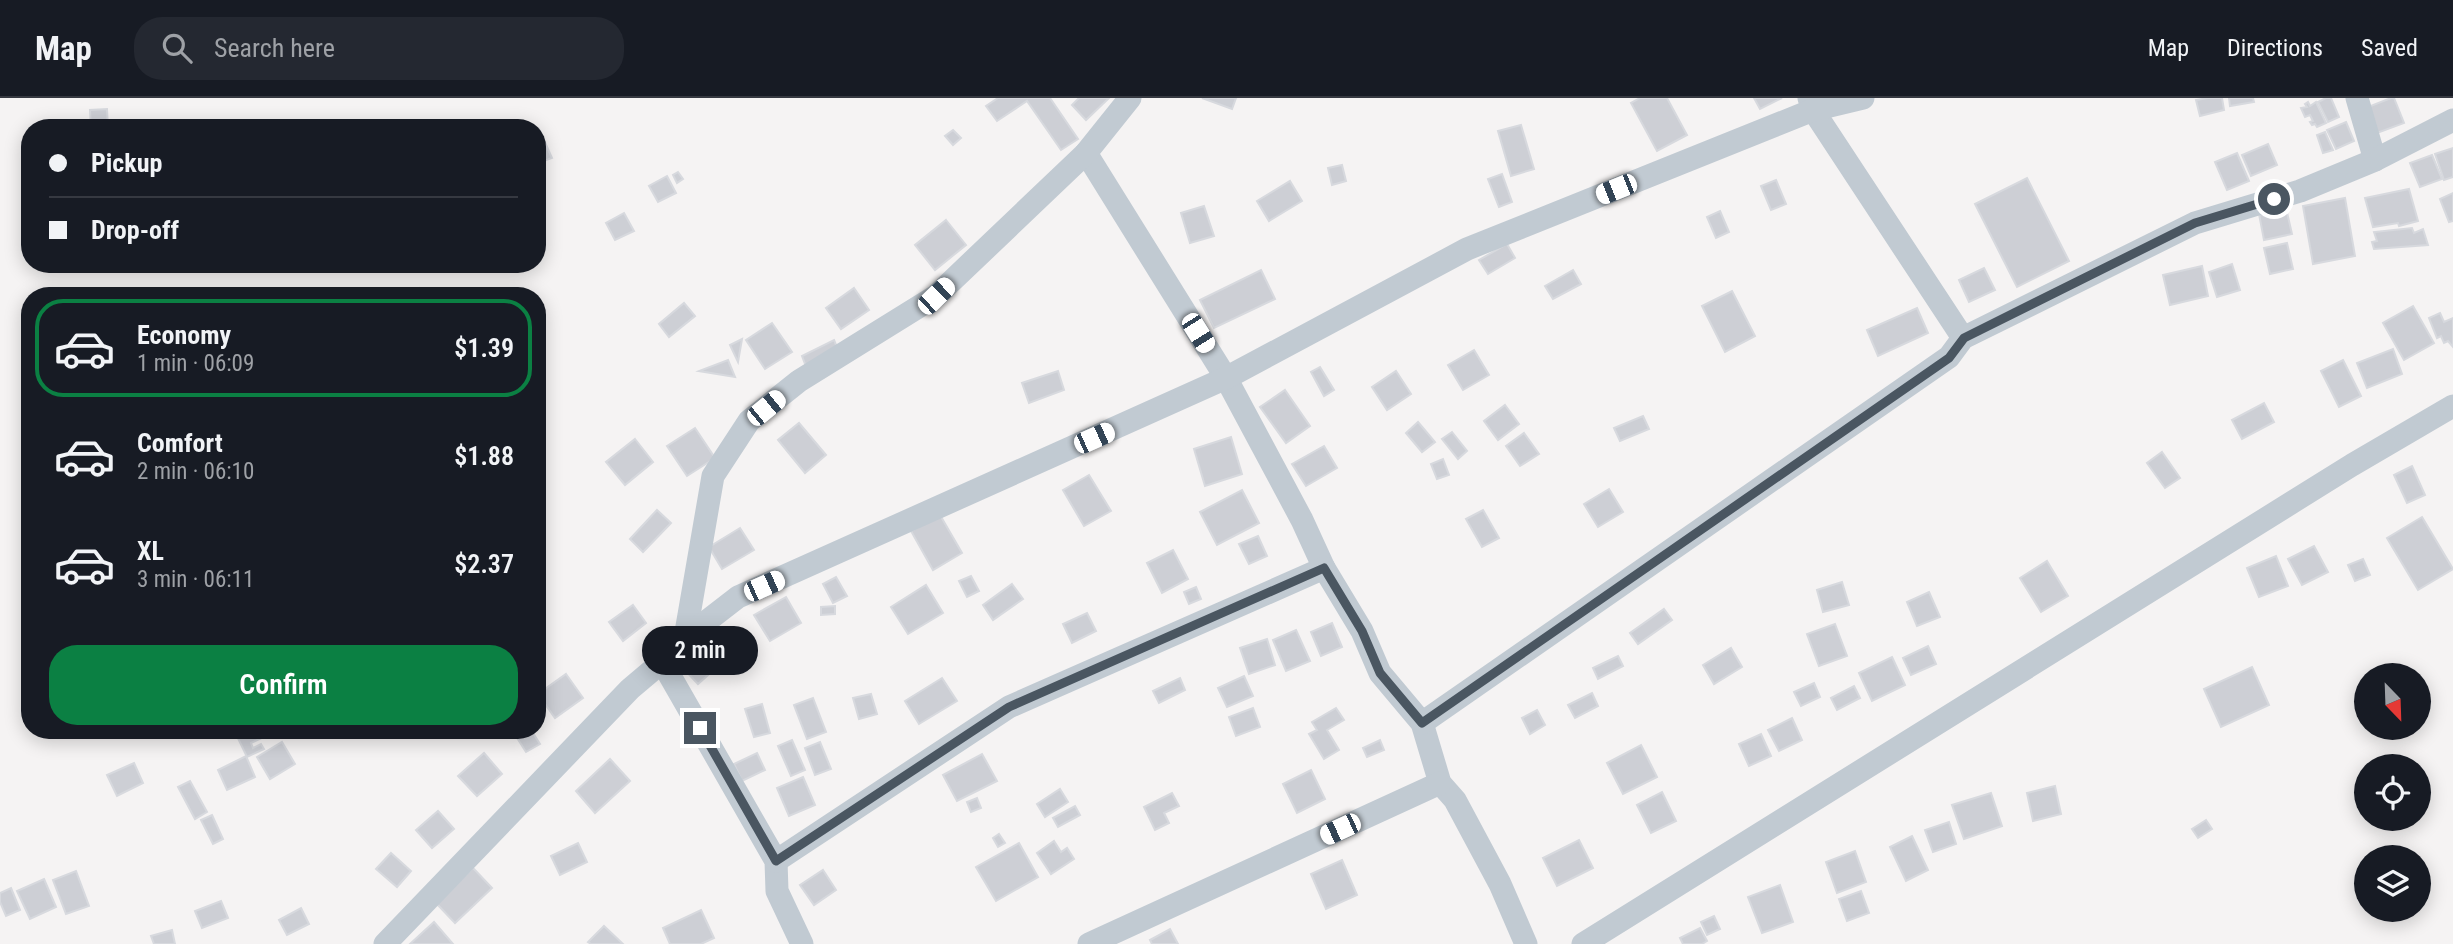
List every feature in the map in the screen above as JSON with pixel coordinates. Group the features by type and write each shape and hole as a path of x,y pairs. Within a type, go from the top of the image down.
{"street":[{"path":"685,638 713,476 749,421 799,381 936,296 1086,153 1130,98"},
{"path":"385,944 630,689 685,638 738,597 1226,378 1467,249 1811,104 1863,98"},
{"path":"2357,98 2375,159"},
{"path":"1811,104 1964,338"},
{"path":"1422,723 1949,358 1964,338 2195,223 2300,191 2375,159 2453,120"},
{"path":"1086,153 1226,378 1302,520 1324,568 1362,631 1380,673 1422,723 1440,783 1455,800 1500,884 1526,944"},
{"path":"1583,944 2328,480 2453,406"},
{"path":"776,861 1009,707 1324,568"},
{"path":"662,662 776,861 778,891 803,944"},
{"path":"1089,944 1440,783"}],"building":[{"path":"998,98 1050,98 1078,139 1061,150 1027,101 997,121 986,106"},
{"path":"1079,98 1109,98 1086,120 1072,105"},
{"path":"1202,98 1236,98 1232,109"},
{"path":"1640,98 1667,98 1687,135 1657,151 1631,103"},
{"path":"1754,98 1782,98 1760,109"},
{"path":"2222,98 2224,110 2200,116 2196,100"},
{"path":"2229,98 2253,98 2254,102 2230,106"},
{"path":"2331,98 2339,117 2328,122 2318,102"},
{"path":"2394,98 2404,123 2377,133 2368,107"},
{"path":"2308,102 2310,106 2316,102 2326,123 2317,127 2310,122 2313,121 2310,115 2305,117 2301,108 2307,107 2305,104"},
{"path":"107,109 108,119 90,119 90,110"},
{"path":"2346,122 2354,141 2336,149 2327,130"},
{"path":"1521,125 1534,169 1511,176 1498,131"},
{"path":"953,130 961,138 953,145 945,136"},
{"path":"2325,132 2333,150 2323,153 2317,135"},
{"path":"2268,144 2277,165 2251,176 2242,155"},
{"path":"546,145 552,158 546,160"},
{"path":"2453,148 2453,177 2444,180 2435,154"},
{"path":"2237,153 2249,181 2227,190 2215,162"},
{"path":"2432,155 2442,179 2420,187 2410,163"},
{"path":"1342,165 1346,181 1332,185 1328,168"},
{"path":"678,172 683,179 677,183 673,175"},
{"path":"1502,174 1512,202 1499,207 1488,179"},
{"path":"667,176 676,193 658,202 649,186"},
{"path":"2027,178 2069,261 2017,287 1975,204"},
{"path":"1776,180 1786,204 1771,210 1761,186"},
{"path":"1290,181 1302,201 1269,221 1257,201"},
{"path":"2409,189 2418,221 2399,226 2398,223 2373,227 2365,198"},
{"path":"2453,193 2453,221 2449,222 2440,199"},
{"path":"2345,198 2355,256 2313,264 2303,206"},
{"path":"1204,206 1214,236 1190,243 1181,213"},
{"path":"2286,208 2292,234 2264,240 2259,214"},
{"path":"1720,211 1729,232 1716,238 1707,217"},
{"path":"624,213 634,231 615,240 606,223"},
{"path":"946,220 966,245 935,270 915,245"},
{"path":"2412,228 2414,233 2423,229 2428,245 2374,249 2372,242 2377,241 2374,232"},
{"path":"2287,243 2293,269 2270,274 2264,248"},
{"path":"1507,244 1515,258 1488,274 1479,260"},
{"path":"2232,264 2240,290 2217,297 2209,272"},
{"path":"2202,266 2208,296 2170,305 2163,275"},
{"path":"1984,268 1995,290 1969,302 1959,280"},
{"path":"1261,270 1275,299 1214,328 1200,300"},
{"path":"1573,270 1581,284 1553,299 1545,286"},
{"path":"854,288 869,310 841,329 826,308"},
{"path":"1732,291 1755,336 1725,352 1702,306"},
{"path":"684,303 695,316 669,337 659,324"},
{"path":"2413,306 2434,343 2404,360 2383,323"},
{"path":"1917,308 1928,333 1878,356 1867,330"},
{"path":"2440,313 2444,322 2453,318 2453,347 2448,341 2444,343 2441,336 2437,338 2429,318"},
{"path":"772,323 792,352 765,369 746,340"},
{"path":"742,339 738,362 730,345"},
{"path":"834,340 839,352 807,369 802,356"},
{"path":"2393,349 2402,374 2367,388 2357,363"},
{"path":"1474,350 1489,375 1463,390 1448,365"},
{"path":"728,360 735,377 699,371"},
{"path":"2343,360 2361,396 2339,407 2321,371"},
{"path":"1320,367 1334,390 1324,396 1311,372"},
{"path":"1058,371 1064,390 1029,403 1022,383"},
{"path":"1396,371 1411,394 1387,410 1372,387"},
{"path":"1285,390 1310,426 1286,443 1260,407"},
{"path":"2264,403 2274,422 2242,439 2232,420"},
{"path":"1505,405 1519,424 1498,440 1484,421"},
{"path":"1643,416 1649,429 1620,441 1614,428"},
{"path":"1418,422 1435,442 1422,452 1406,433"},
{"path":"799,423 826,455 805,473 778,440"},
{"path":"695,428 715,458 687,476 667,446"},
{"path":"1452,432 1467,451 1458,459 1442,439"},
{"path":"1524,433 1539,454 1520,466 1506,446"},
{"path":"1231,437 1242,474 1205,486 1194,449"},
{"path":"635,439 653,462 625,485 606,462"},
{"path":"1324,446 1337,468 1306,486 1292,464"},
{"path":"2162,452 2180,478 2165,488 2147,463"},
{"path":"1443,459 1449,475 1437,479 1431,464"},
{"path":"2412,466 2425,495 2407,503 2394,475"},
{"path":"1089,475 1111,511 1084,526 1063,490"},
{"path":"1609,489 1623,512 1598,527 1584,504"},
{"path":"1242,490 1259,523 1217,545 1200,512"},
{"path":"657,510 671,523 643,552 630,539"},
{"path":"1483,510 1499,538 1482,547 1466,519"},
{"path":"940,515 962,553 933,570 911,531"},
{"path":"2422,517 2453,569 2418,590 2387,538"},
{"path":"740,528 754,550 722,569 709,547"},
{"path":"1258,536 1267,556 1249,564 1239,544"},
{"path":"2314,546 2328,572 2302,585 2288,559"},
{"path":"1173,550 1188,579 1162,593 1147,563"},
{"path":"2276,556 2288,586 2259,597 2247,568"},
{"path":"2363,559 2370,575 2355,581 2348,565"},
{"path":"2047,561 2068,596 2041,612 2020,578"},
{"path":"971,576 979,591 967,597 959,581"},
{"path":"836,577 847,596 833,603 823,584"},
{"path":"1842,582 1849,605 1823,612 1817,590"},
{"path":"1012,584 1023,599 993,620 983,605"},
{"path":"926,585 943,613 908,634 891,607"},
{"path":"1196,587 1201,599 1189,604 1184,592"},
{"path":"1929,592 1940,617 1917,626 1907,602"},
{"path":"786,597 801,623 770,641 754,615"},
{"path":"633,605 646,623 623,641 609,622"},
{"path":"835,606 835,614 821,615 821,607"},
{"path":"1664,609 1672,620 1638,644 1630,633"},
{"path":"1087,613 1096,631 1072,643 1063,624"},
{"path":"1332,623 1342,647 1321,656 1311,632"},
{"path":"1835,624 1847,656 1819,666 1807,634"},
{"path":"1296,630 1310,661 1286,671 1273,640"},
{"path":"1267,639 1275,665 1249,674 1240,648"},
{"path":"1928,646 1936,664 1911,675 1903,658"},
{"path":"1731,648 1742,667 1714,684 1703,665"},
{"path":"702,650 717,667 698,684 682,667"},
{"path":"1618,656 1623,666 1598,679 1593,668"},
{"path":"1892,657 1905,685 1872,701 1859,673"},
{"path":"2252,667 2269,705 2221,727 2204,689"},
{"path":"566,674 583,698 555,718 546,705 546,688"},
{"path":"1244,676 1253,696 1227,707 1218,688"},
{"path":"942,678 957,701 919,724 905,701"},
{"path":"1180,678 1185,690 1159,703 1153,691"},
{"path":"1814,683 1820,697 1801,706 1794,692"},
{"path":"1854,686 1860,698 1837,710 1831,698"},
{"path":"1592,693 1598,706 1575,718 1568,705"},
{"path":"871,694 877,714 859,719 853,698"},
{"path":"813,698 826,732 807,739 794,705"},
{"path":"762,704 770,733 754,737 745,709"},
{"path":"1253,708 1260,727 1236,736 1229,717"},
{"path":"1336,708 1344,720 1327,730 1339,750 1324,759 1309,734 1317,730 1312,722"},
{"path":"1537,710 1545,725 1530,734 1522,718"},
{"path":"1792,718 1802,740 1779,751 1768,730"},
{"path":"1761,734 1771,756 1749,766 1739,744"},
{"path":"238,739 260,739 251,743 253,748 261,744 264,749 247,757"},
{"path":"518,739 537,739 540,744 526,752"},
{"path":"792,740 805,770 791,776 778,746"},
{"path":"1380,740 1384,750 1367,757 1363,748"},
{"path":"282,742 295,764 270,779 257,757"},
{"path":"820,742 831,769 815,775 805,748"},
{"path":"1641,745 1657,777 1623,794 1607,763"},
{"path":"484,753 502,774 477,796 458,776"},
{"path":"757,753 765,770 742,781 734,764"},
{"path":"982,754 997,781 957,801 943,775"},
{"path":"246,756 255,777 227,790 218,770"},
{"path":"610,759 630,781 595,813 576,791"},
{"path":"134,763 143,783 117,796 107,775"},
{"path":"1311,770 1325,799 1297,813 1283,784"},
{"path":"803,777 815,805 789,816 777,788"},
{"path":"190,781 207,812 195,819 178,787"},
{"path":"2055,786 2061,814 2033,821 2027,793"},
{"path":"1060,789 1068,802 1045,817 1037,804"},
{"path":"1662,792 1676,821 1651,833 1637,805"},
{"path":"1172,793 1179,806 1164,813 1169,823 1155,830 1144,807"},
{"path":"1991,793 2002,826 1964,839 1952,805"},
{"path":"977,798 981,808 971,812 967,802"},
{"path":"1075,806 1080,815 1058,827 1053,818"},
{"path":"438,811 454,829 432,848 416,830"},
{"path":"212,815 223,839 213,844 201,820"},
{"path":"2206,820 2212,829 2198,838 2192,829"},
{"path":"1949,822 1956,844 1933,852 1925,830"},
{"path":"999,834 1005,843 998,847 993,838"},
{"path":"1912,836 1928,870 1906,881 1890,847"},
{"path":"1579,840 1593,868 1557,886 1543,858"},
{"path":"1054,841 1061,852 1067,848 1074,859 1051,874 1037,853"},
{"path":"578,843 587,862 560,875 551,856"},
{"path":"1019,843 1038,877 996,901 976,867"},
{"path":"1855,851 1866,882 1837,893 1826,862"},
{"path":"391,853 411,871 397,887 376,869"},
{"path":"1342,860 1357,895 1326,909 1311,874"},
{"path":"473,868 492,888 455,923 436,903"},
{"path":"823,870 836,890 814,905 800,885"},
{"path":"76,871 89,906 66,914 53,880"},
{"path":"44,879 56,907 30,919 17,891"},
{"path":"1780,885 1793,922 1762,933 1748,897"},
{"path":"11,888 20,910 6,916 0,902 0,893"},
{"path":"1861,891 1869,913 1847,921 1839,899"},
{"path":"221,901 228,918 202,928 195,911"},
{"path":"301,908 309,924 287,935 279,920"},
{"path":"701,910 714,938 701,944 670,944 663,928"},
{"path":"1714,916 1720,929 1707,935 1701,922"},
{"path":"434,922 453,944 410,944"},
{"path":"604,926 623,944 588,942"},
{"path":"1700,928 1707,941 1702,944 1683,944 1680,938"},
{"path":"1170,929 1178,944 1152,944 1150,940"},
{"path":"172,930 175,944 154,944 151,936"}],"route":[{"path":"700,728 776,861 1009,707 1324,568 1362,631 1380,673 1422,723 1949,358 1964,338 2195,223 2274,199"}]}
